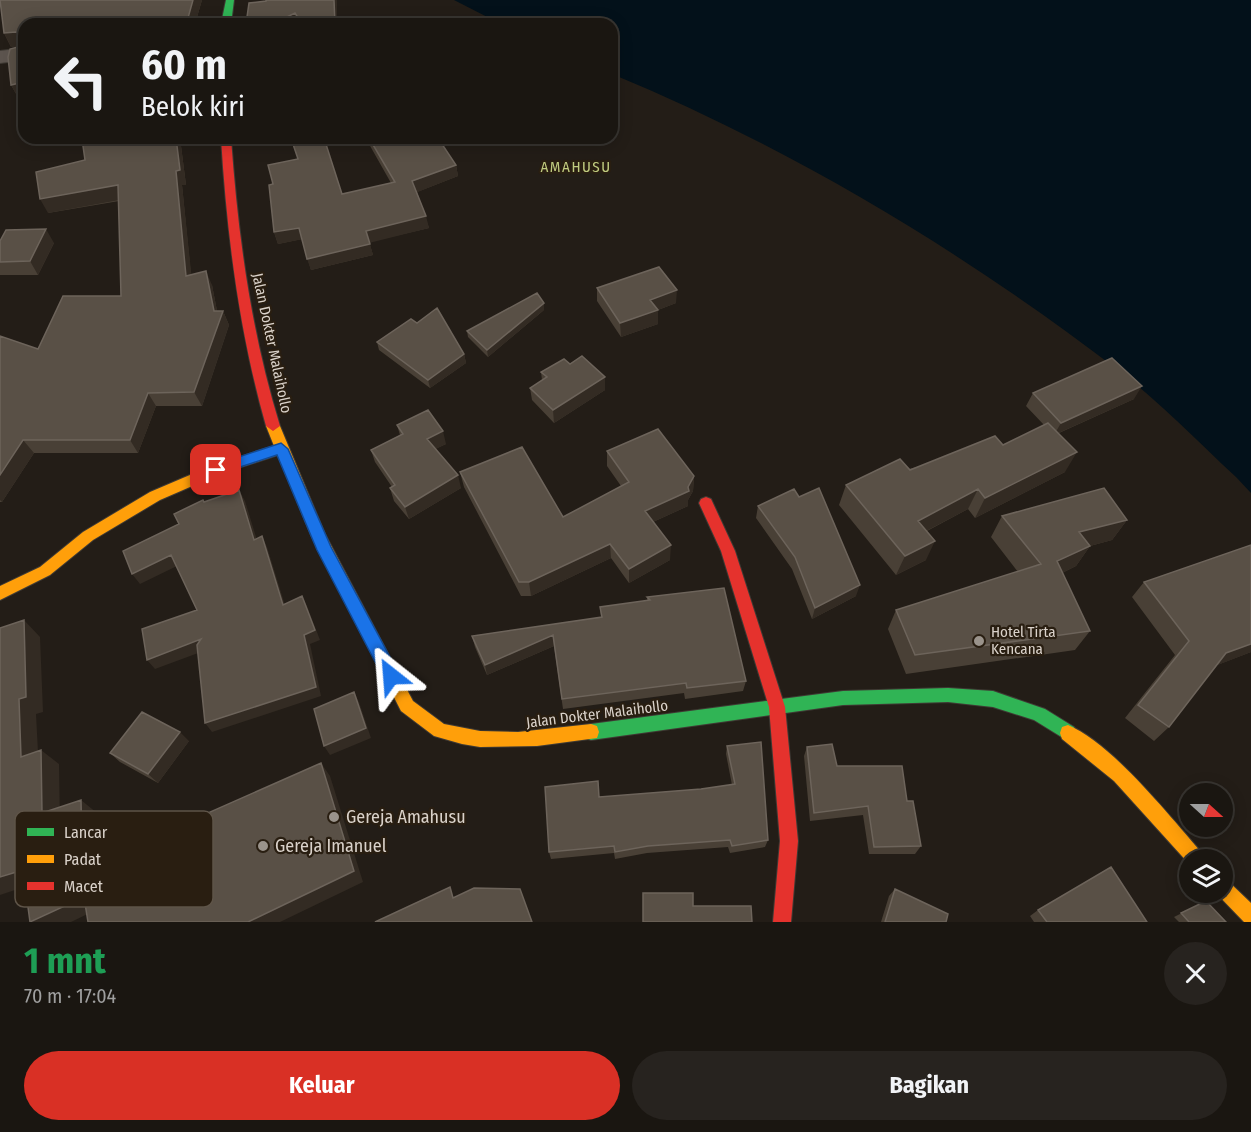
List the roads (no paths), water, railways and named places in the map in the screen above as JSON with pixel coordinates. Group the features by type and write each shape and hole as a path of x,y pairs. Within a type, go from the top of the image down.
{"main road":[{"path":"227,18 230,0"},
{"name":"Jalan Dokter Malaihollo","path":"227,144 237,257 252,342 281,449 325,550 407,706 422,719 444,732 475,737 531,740 843,698 948,695 993,699 1039,714 1082,742 1131,788 1187,849"},
{"path":"0,593 45,571 88,536 154,496 216,470 281,449"},
{"path":"706,503 728,551 777,707 789,841 782,922"},
{"path":"1233,898 1251,916"}],"street":[{"path":"0,57 18,55"}],"place":[{"name":"Hotel Tirta Kencana","path":"979,641"},
{"name":"Gereja Amahusu","path":"334,817"},
{"name":"Gereja Imanuel","path":"263,846"}],"district":[{"name":"AMAHUSU","path":"576,167"}]}
